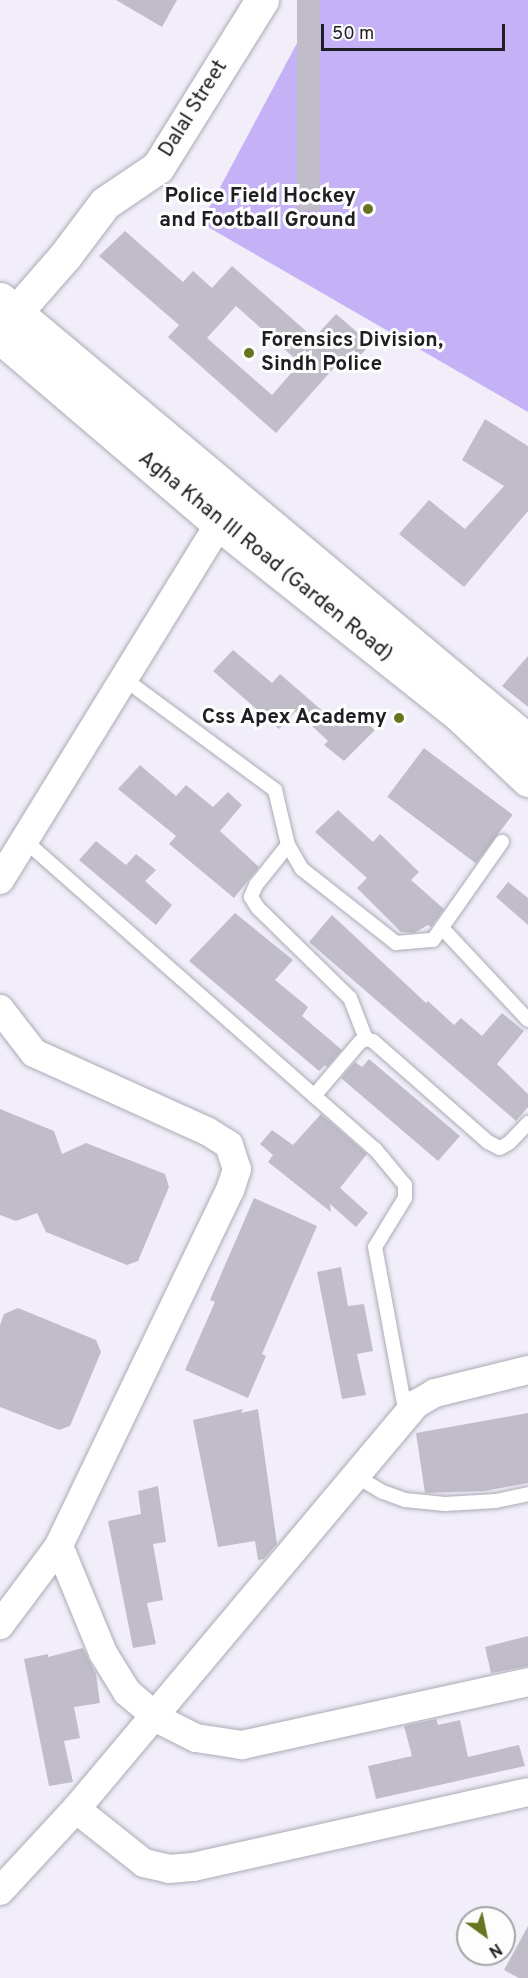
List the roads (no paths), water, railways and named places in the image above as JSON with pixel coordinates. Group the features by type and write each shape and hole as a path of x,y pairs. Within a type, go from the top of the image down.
{"main road":[{"name":"Dalal Street","path":"5,316 65,256 105,203 158,166 262,0"},
{"name":"Agha Khan III Road (Garden Road)","path":"5,316 219,524 459,715 528,780"},
{"name":"Agha Khan III Road (Garden Road)","path":"5,316 528,741"}],"street":[{"path":"0,880 23,839 219,524"},
{"path":"0,1009 34,1053 207,1131 229,1145 237,1169 230,1190 59,1546 0,1625"},
{"path":"0,1891 76,1809 416,1404 435,1393 528,1370"},
{"path":"59,1546 103,1653 127,1692 154,1716 196,1738 242,1745 528,1682"},
{"path":"76,1809 144,1863 169,1869 193,1866 528,1792"}],"lane":[{"path":"123,678 275,790 288,844 302,869 396,943 433,940 502,842"},
{"path":"23,839 375,1149 405,1185 405,1198 375,1247 406,1416"},
{"path":"288,844 256,885 251,897 258,908 350,998 366,1039"},
{"path":"442,928 528,1020"},
{"path":"314,1096 360,1042 366,1039 373,1041 488,1142 500,1148 509,1143 528,1123"},
{"path":"356,1476 405,1500 445,1504 496,1502 528,1494"}],"place":[{"name":"Police Field Hockey and Football Ground","path":"368,209"},
{"name":"Forensics Division, Sindh Police","path":"249,353"},
{"name":"Css Apex Academy","path":"399,718"}]}
